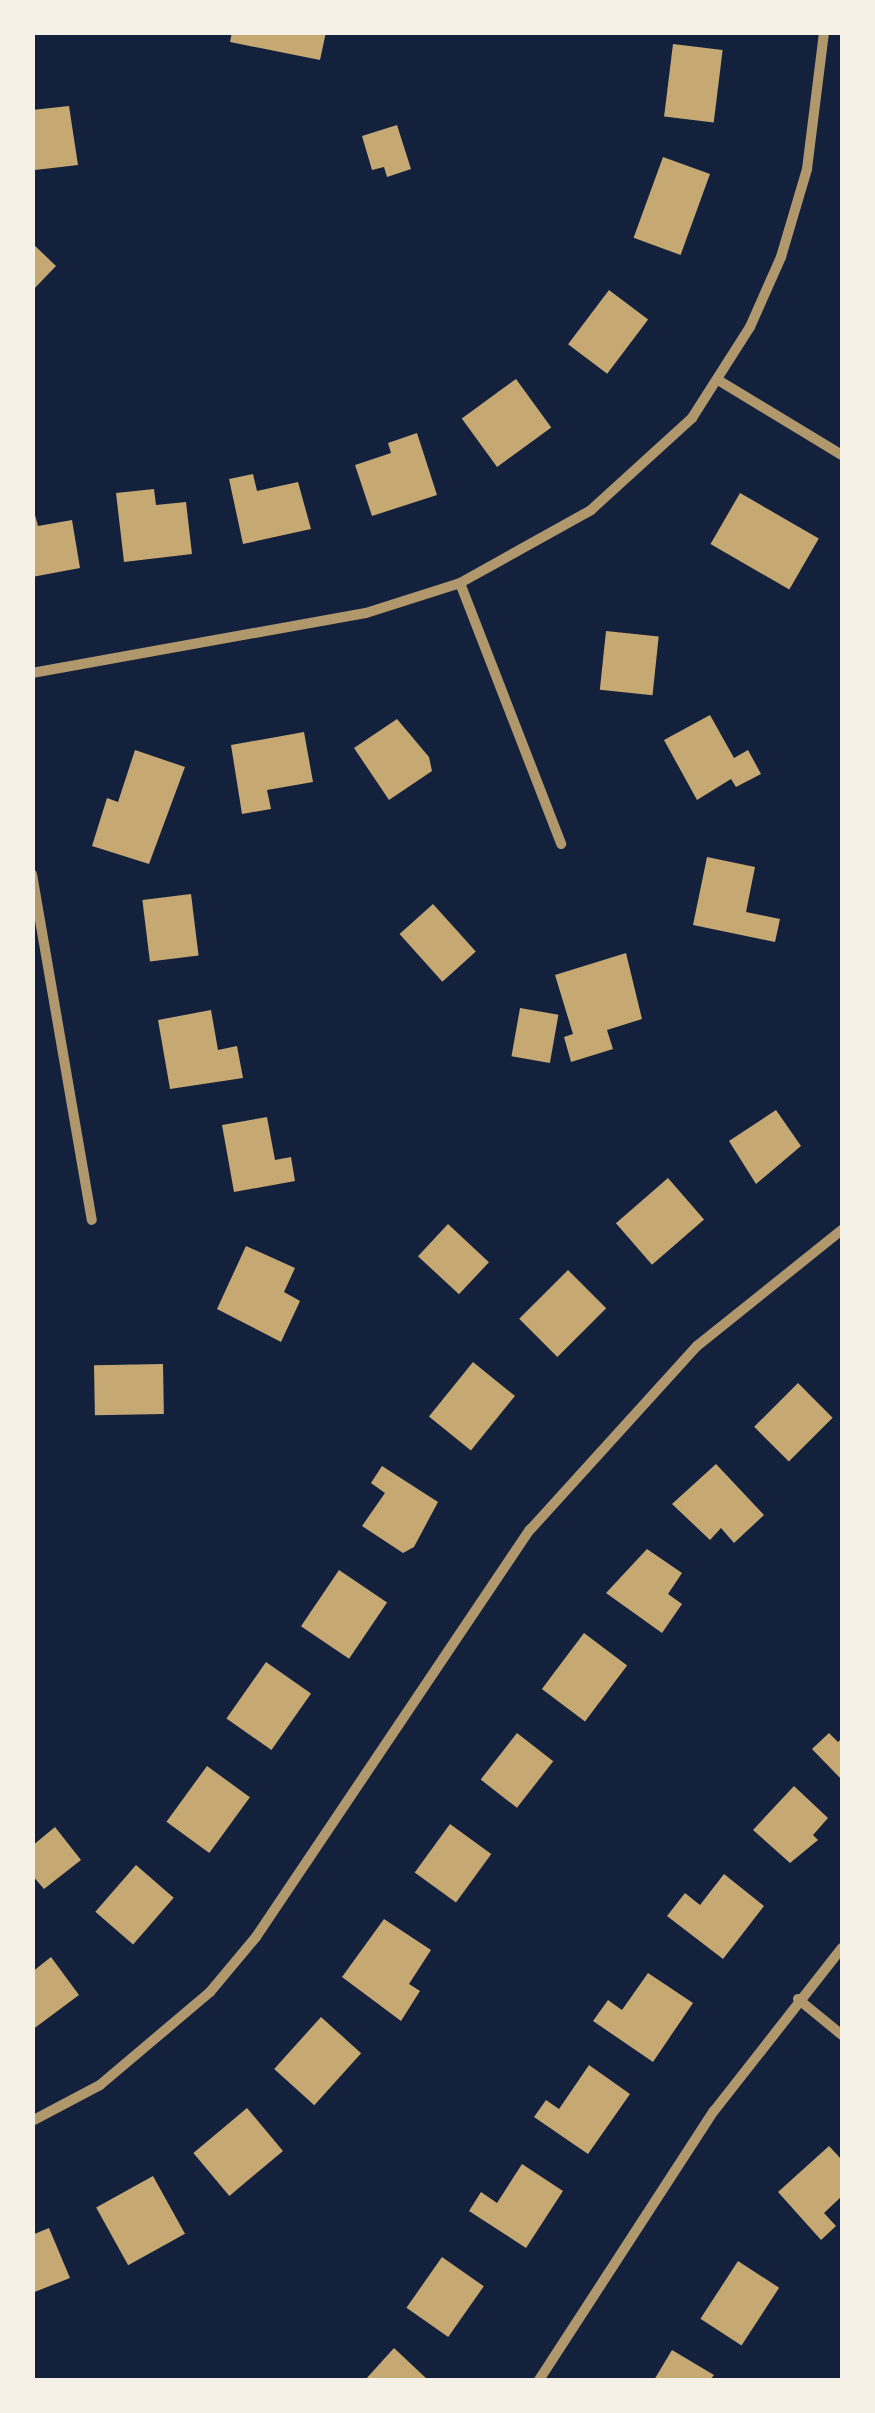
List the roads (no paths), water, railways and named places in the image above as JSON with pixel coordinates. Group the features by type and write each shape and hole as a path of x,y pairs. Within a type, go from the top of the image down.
{"street":[{"path":"32,673 257,638 460,583 591,510 692,418 718,380 781,257 808,169 824,32"},
{"path":"718,380 842,454"},
{"path":"460,583 561,844"},
{"path":"32,874 92,1220"},
{"path":"32,2121 100,2085 210,1992 256,1937 530,1530 697,1346 842,1230"},
{"path":"539,2380 714,2111 842,1948"},
{"path":"798,2000 842,2035"}]}
